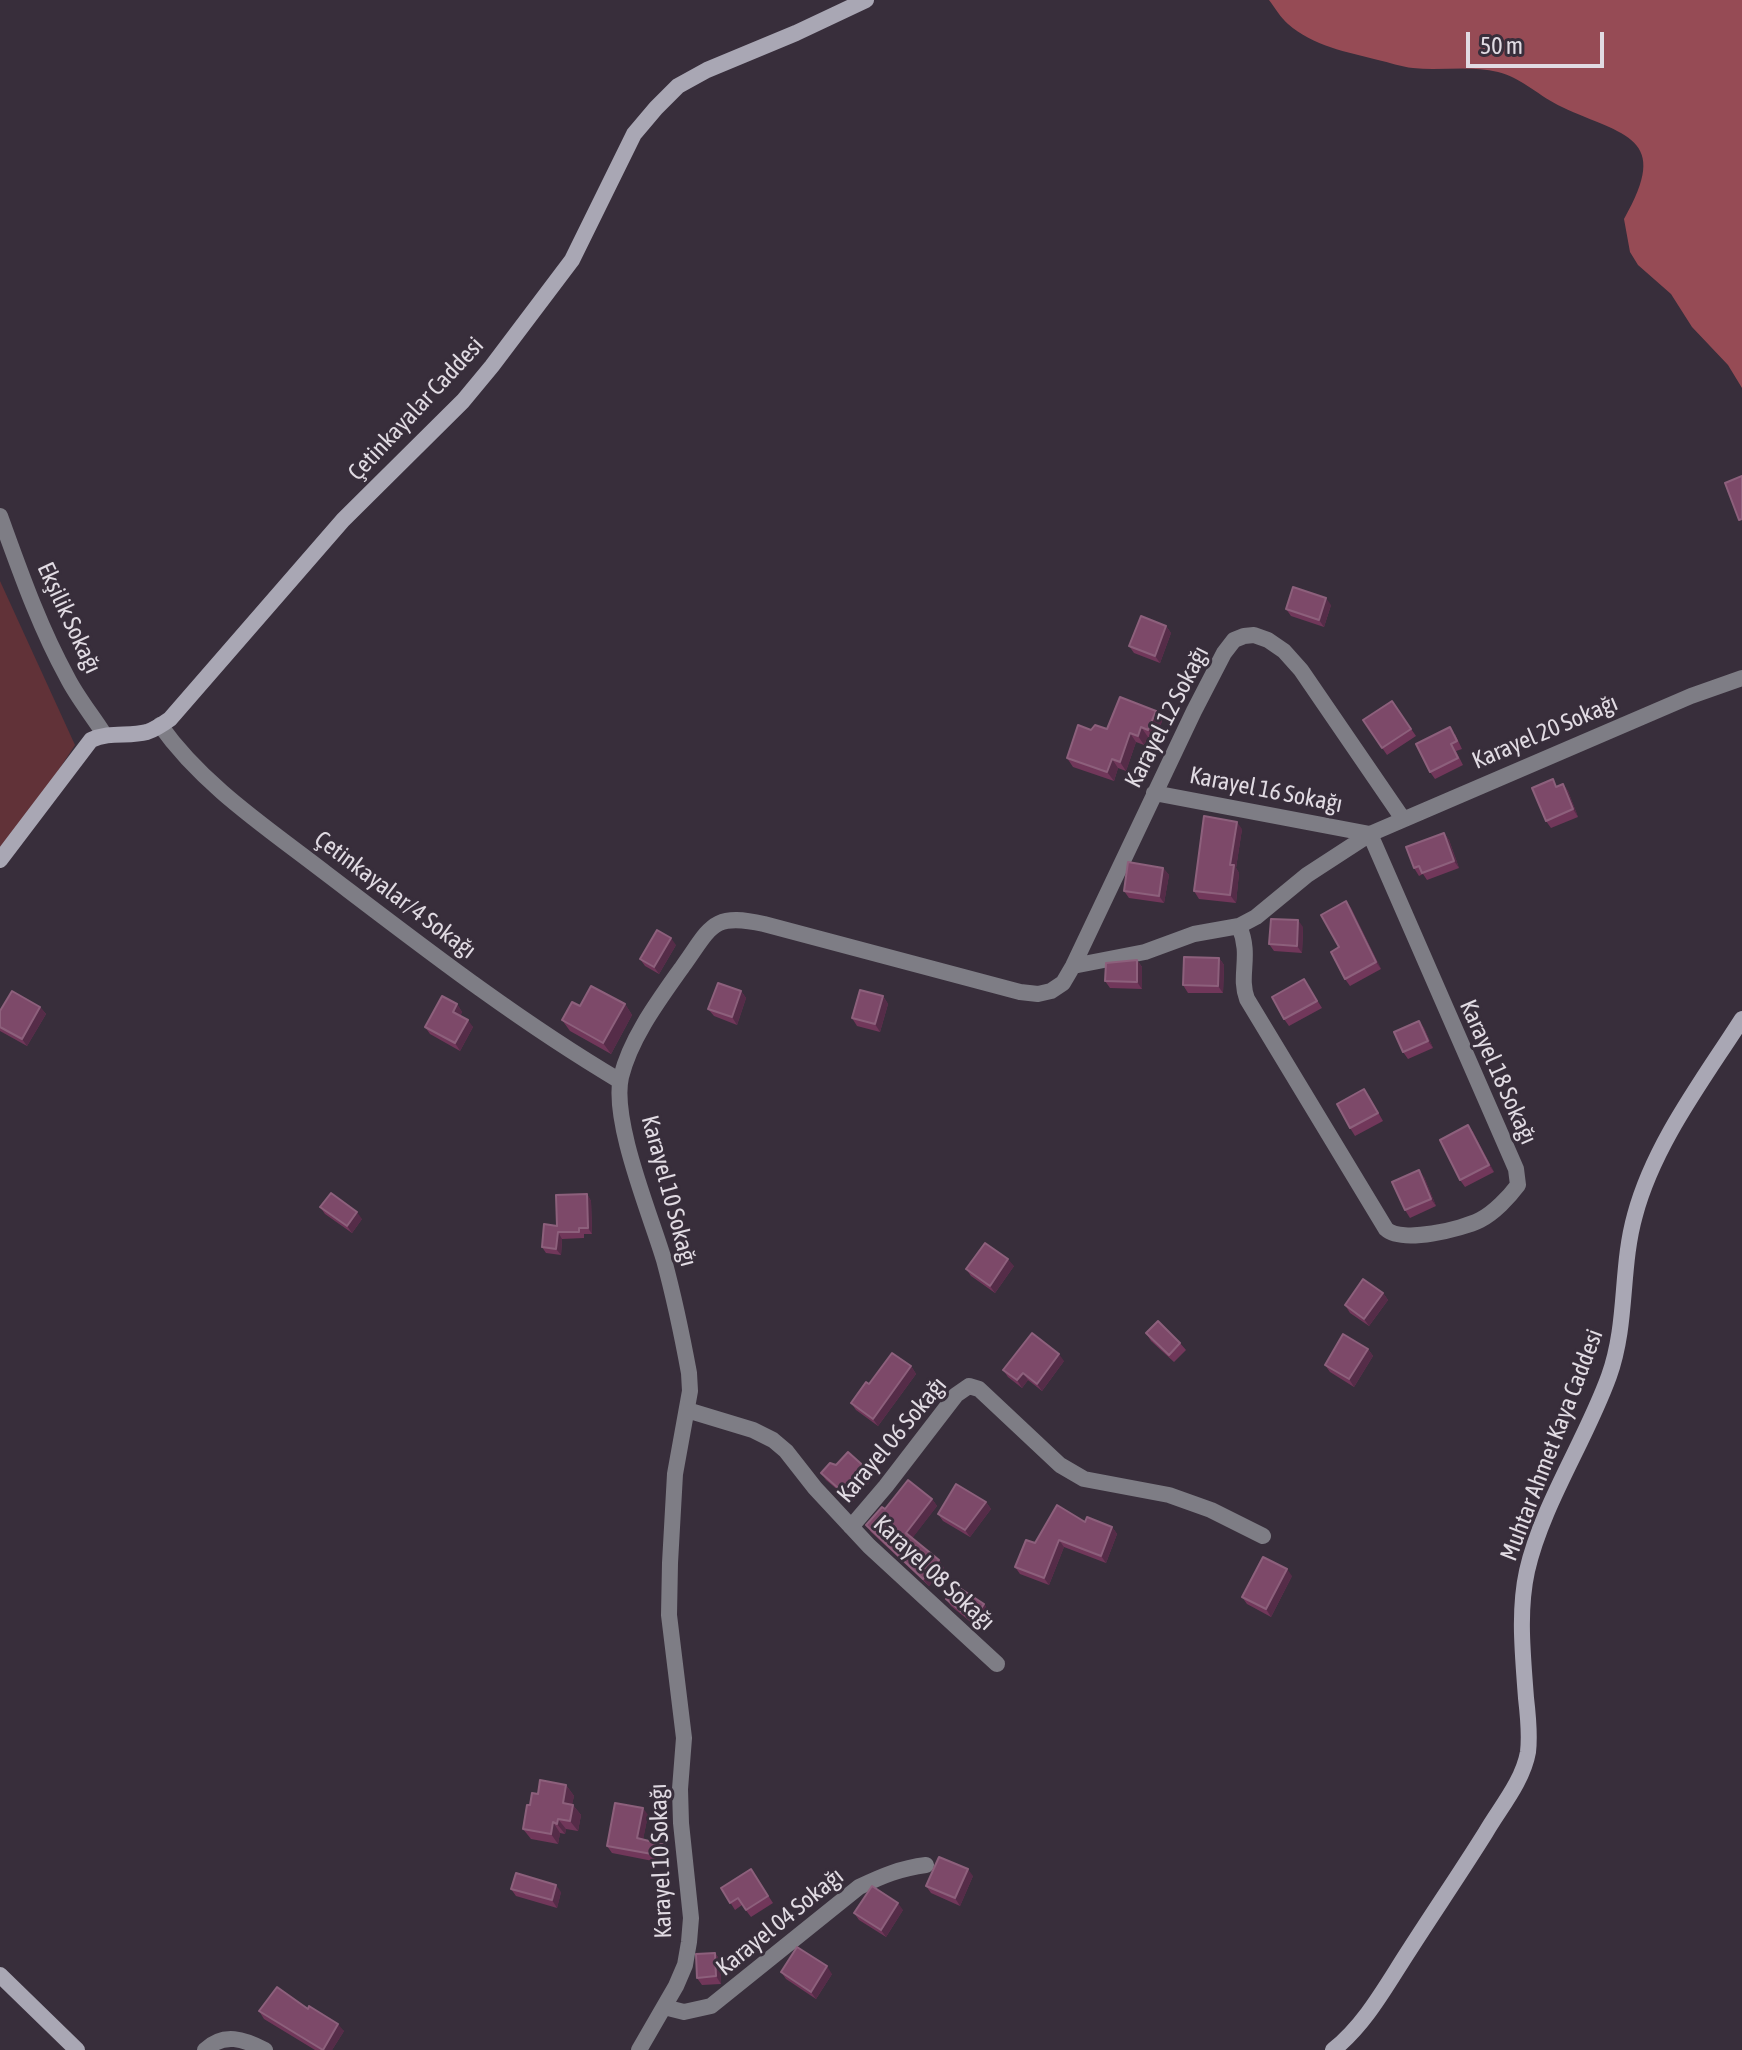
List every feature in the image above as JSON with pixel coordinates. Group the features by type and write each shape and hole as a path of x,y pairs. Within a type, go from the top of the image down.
{"street":[{"name":"Çetinkayalar Caddesi","path":"104,734 137,734 170,719 343,520 463,401 572,260 634,134 678,86 707,70 866,0"},
{"name":"Ekşilik Sokağı","path":"0,516 40,624 68,680 104,734"},
{"name":"Karayel 12 Sokağı","path":"1073,966 1154,793 1224,653 1234,640 1254,635 1284,651 1301,670 1403,819"},
{"name":"Karayel 20 Sokağı","path":"1370,834 1677,702 1742,678"},
{"name":"Çetinkayalar/4 Sokağı","path":"160,725 193,766 254,818 504,1007 620,1081"},
{"path":"0,860 91,740 104,734"},
{"name":"Karayel 16 Sokağı","path":"1154,793 1370,834"},
{"path":"1073,966 1145,952 1194,934 1239,926 1256,917 1307,875 1370,834"},
{"name":"Karayel 18 Sokağı","path":"1239,926 1246,945 1244,991 1247,999 1386,1229 1391,1234 1405,1236 1463,1226 1483,1218 1513,1192 1519,1179 1370,834"},
{"name":"Karayel 10 Sokağı","path":"639,2050 685,1965 691,1918 681,1823 684,1738 669,1615 673,1503 687,1410 689,1373 664,1261 628,1144 620,1081 629,1052 662,996 707,933 717,922 728,918 764,924 1020,992 1038,994 1051,991 1063,983 1073,966"},
{"name":"Muhtar Ahmet Kaya Caddesi","path":"1333,2050 1383,1991 1455,1882 1524,1765 1529,1741 1523,1650 1527,1572 1546,1517 1617,1353 1623,1325 1627,1253 1642,1191 1691,1099 1742,1019"},
{"name":"Karayel 06 Sokağı","path":"851,1527 956,1395 969,1386 979,1389 1060,1465 1084,1479 1169,1495 1211,1510 1263,1536"},
{"name":"Karayel 08 Sokağı","path":"687,1410 753,1430 773,1440 851,1527 997,1664"},
{"name":"Karayel 04 Sokağı","path":"664,2007 684,2012 711,2006 859,1887 882,1875 926,1865"},
{"path":"0,1975 77,2050"},
{"path":"205,2050 220,2040 233,2038 248,2041 265,2050"}],"shaded area":[{"path":"1269,0 1742,0 1742,388 1728,365 1692,327 1671,294 1638,265 1630,252 1624,219 1638,192 1643,171 1642,155 1622,133 1562,107 1498,72 1409,67 1319,43 1288,24"},
{"path":"0,581 75,745 0,860"}],"building":[{"path":"1742,476 1742,519 1739,520 1725,483"},
{"path":"1293,587 1326,598 1319,620 1286,609"},
{"path":"1141,616 1166,626 1155,656 1129,646"},
{"path":"1120,697 1156,711 1148,730 1141,727 1138,736 1130,733 1120,762 1112,759 1107,772 1067,758 1078,725 1091,730 1095,725 1107,729"},
{"path":"1392,701 1411,729 1382,748 1363,720"},
{"path":"1450,727 1457,741 1451,744 1458,758 1430,772 1416,744"},
{"path":"1553,779 1556,787 1563,784 1573,809 1546,821 1532,788"},
{"path":"1204,816 1237,822 1230,865 1234,865 1230,895 1194,891"},
{"path":"1444,833 1454,861 1422,873 1419,866 1414,868 1406,847"},
{"path":"1128,862 1163,868 1159,896 1124,891"},
{"path":"1346,901 1376,962 1345,979 1331,952 1339,947 1321,915"},
{"path":"1271,919 1298,920 1297,946 1269,944"},
{"path":"657,930 671,938 654,967 640,959"},
{"path":"1184,957 1219,958 1218,986 1183,985"},
{"path":"1137,960 1137,982 1105,981 1106,963"},
{"path":"1304,979 1317,1001 1284,1019 1272,997"},
{"path":"718,983 741,991 732,1017 708,1009"},
{"path":"591,986 625,1004 603,1043 562,1020 572,1002 580,1006"},
{"path":"860,990 883,996 875,1024 852,1018"},
{"path":"12,991 40,1007 22,1039 0,1027 0,1011"},
{"path":"442,996 457,1004 453,1012 468,1020 455,1043 425,1027"},
{"path":"1419,1021 1428,1041 1403,1052 1394,1032"},
{"path":"1364,1089 1378,1113 1350,1128 1337,1104"},
{"path":"1468,1125 1489,1165 1460,1180 1440,1140"},
{"path":"1419,1170 1431,1199 1405,1210 1392,1182"},
{"path":"331,1193 357,1212 347,1226 320,1207"},
{"path":"587,1194 588,1228 579,1228 579,1232 558,1232 556,1249 542,1247 544,1224 557,1226 556,1195"},
{"path":"985,1243 1008,1259 990,1286 966,1269"},
{"path":"1363,1279 1383,1293 1364,1319 1345,1305"},
{"path":"1158,1321 1180,1343 1169,1355 1146,1333"},
{"path":"1032,1333 1059,1354 1037,1384 1023,1373 1017,1380 1003,1370"},
{"path":"1343,1334 1368,1349 1349,1379 1325,1365"},
{"path":"892,1353 911,1366 873,1419 851,1403"},
{"path":"848,1452 868,1470 846,1495 821,1473 830,1463 836,1465"},
{"path":"908,1480 932,1499 906,1533 939,1560 923,1579 866,1525 882,1507 885,1509"},
{"path":"956,1484 986,1502 965,1530 938,1514"},
{"path":"1057,1505 1085,1522 1087,1517 1112,1527 1101,1556 1059,1540 1044,1578 1015,1567 1026,1540 1035,1543"},
{"path":"1263,1557 1287,1569 1266,1609 1242,1597"},
{"path":"955,1585 984,1604 973,1621 946,1599"},
{"path":"540,1780 566,1785 563,1803 573,1805 570,1821 558,1819 557,1824 553,1822 551,1834 523,1829 527,1805 530,1805 532,1793 538,1794"},
{"path":"615,1803 643,1808 637,1838 665,1845 663,1856 607,1846"},
{"path":"939,1857 968,1869 955,1898 926,1886"},
{"path":"751,1869 768,1896 746,1910 738,1898 730,1903 721,1888"},
{"path":"516,1873 556,1885 552,1900 511,1889"},
{"path":"872,1886 898,1903 881,1930 854,1913"},
{"path":"797,1947 827,1966 811,1992 781,1972"},
{"path":"715,1953 716,1976 697,1978 696,1954"},
{"path":"277,1987 308,2009 309,2006 338,2024 323,2050 259,2011"}]}
